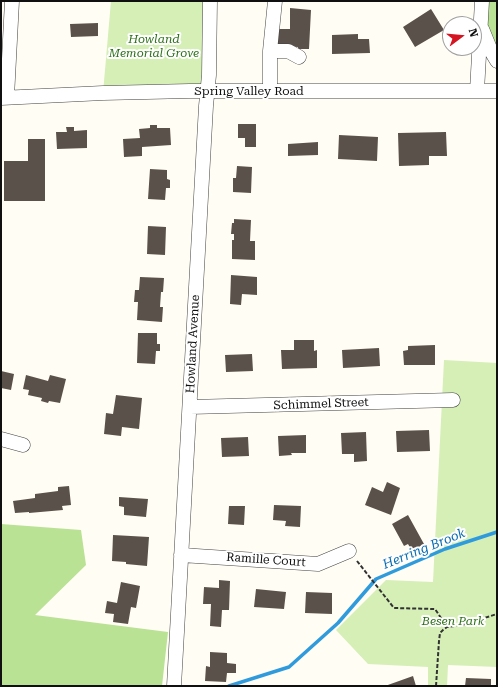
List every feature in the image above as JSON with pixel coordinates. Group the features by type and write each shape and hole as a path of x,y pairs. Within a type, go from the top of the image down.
{"street":[{"path":"4,98 12,1"},
{"name":"Howland Avenue","path":"174,686 209,75 210,1"},
{"path":"270,91 270,51 275,1"},
{"path":"481,16 482,1"},
{"path":"482,30 497,61"},
{"path":"270,51 288,51 299,57"},
{"path":"477,91 479,56"},
{"name":"Spring Valley Road","path":"4,98 208,90 497,91"},
{"name":"Schimmel Street","path":"190,407 452,400"},
{"path":"1,439 23,446"},
{"name":"Ramille Court","path":"181,555 318,564 349,551"}],"path":[{"path":"349,551 394,608 435,609 447,627"},
{"path":"436,686 440,633 447,627 462,625 497,614"}],"green space":[{"name":"Howland Memorial Grove","path":"111,1 210,1 208,91 103,93"},
{"path":"482,1 497,1 497,61 495,58"},
{"name":"Besen Park","path":"444,360 497,363 497,667 448,665 447,686 428,686 428,667 368,664 336,630 386,580 433,582"},
{"path":"1,524 81,530 86,565 35,615 168,632 162,686 1,686"}],"building":[{"path":"290,8 311,10 309,49 275,46 276,29 290,29"},
{"path":"431,9 442,27 442,31 415,47 403,27"},
{"path":"98,23 98,36 71,37 70,24"},
{"path":"358,34 358,39 369,39 370,53 332,54 332,35"},
{"path":"238,124 256,124 256,147 245,147 245,138 238,138"},
{"path":"150,125 157,125 157,128 170,128 171,145 142,147 142,156 124,157 123,139 140,138 139,129 150,128"},
{"path":"66,127 74,127 74,131 87,130 87,148 57,149 56,132 67,132"},
{"path":"446,132 447,156 429,156 429,165 399,166 398,133"},
{"path":"339,135 378,137 377,161 338,159"},
{"path":"28,139 45,139 45,201 4,201 4,161 28,161"},
{"path":"318,142 318,155 288,156 288,144"},
{"path":"237,166 252,167 251,193 233,192 233,178 236,178"},
{"path":"150,169 167,170 167,179 170,180 170,188 166,188 165,200 148,199"},
{"path":"234,219 251,220 250,241 255,241 255,260 232,259 232,240 234,240 234,234 231,234"},
{"path":"148,226 166,227 165,255 147,254"},
{"path":"231,275 257,277 257,295 242,294 241,305 230,304"},
{"path":"140,277 164,278 160,307 163,307 162,322 137,320 138,302 134,302 135,290 139,290"},
{"path":"138,333 157,333 157,344 160,344 160,351 156,351 155,364 137,363"},
{"path":"294,340 314,340 314,351 317,350 317,368 282,369 281,350 294,350"},
{"path":"435,345 435,365 404,365 403,351 408,350 408,346"},
{"path":"379,348 380,366 343,368 342,350"},
{"path":"252,354 253,371 226,372 225,355"},
{"path":"1,371 14,374 11,390 1,388"},
{"path":"26,375 48,381 50,375 66,379 60,403 49,401 48,403 41,401 42,398 28,395 29,390 23,389"},
{"path":"116,395 142,398 139,429 122,427 121,436 104,434 106,413 113,414"},
{"path":"429,430 430,451 397,452 396,431"},
{"path":"366,432 367,461 354,462 354,454 342,454 341,433"},
{"path":"306,435 306,453 291,453 292,455 279,456 278,436"},
{"path":"248,437 249,456 222,457 221,438"},
{"path":"387,482 400,488 391,515 365,505 372,487 383,492"},
{"path":"69,486 71,505 62,506 63,510 15,513 13,501 35,498 35,494 58,491 58,487"},
{"path":"119,497 148,499 146,517 124,515 124,507 119,506"},
{"path":"274,505 301,506 300,527 285,526 286,521 273,520"},
{"path":"229,506 245,506 244,525 228,524"},
{"path":"408,515 424,544 412,551 408,544 404,546 392,524"},
{"path":"113,535 149,537 147,566 112,561"},
{"path":"219,580 230,581 229,610 222,610 221,627 210,626 211,604 203,604 204,587 219,588"},
{"path":"121,582 140,586 136,608 131,607 128,624 113,622 114,614 105,613 107,601 117,603"},
{"path":"256,589 286,592 284,609 254,607"},
{"path":"306,592 332,593 332,614 305,613"},
{"path":"210,652 227,653 227,663 236,664 236,673 227,673 226,682 205,681 206,666 210,667"},
{"path":"413,676 416,686 385,686"},
{"path":"466,678 491,679 491,686 465,686"}],"waterway":[{"name":"Herring Brook","path":"229,686 289,667 338,623 376,579 445,549 497,532"}]}
